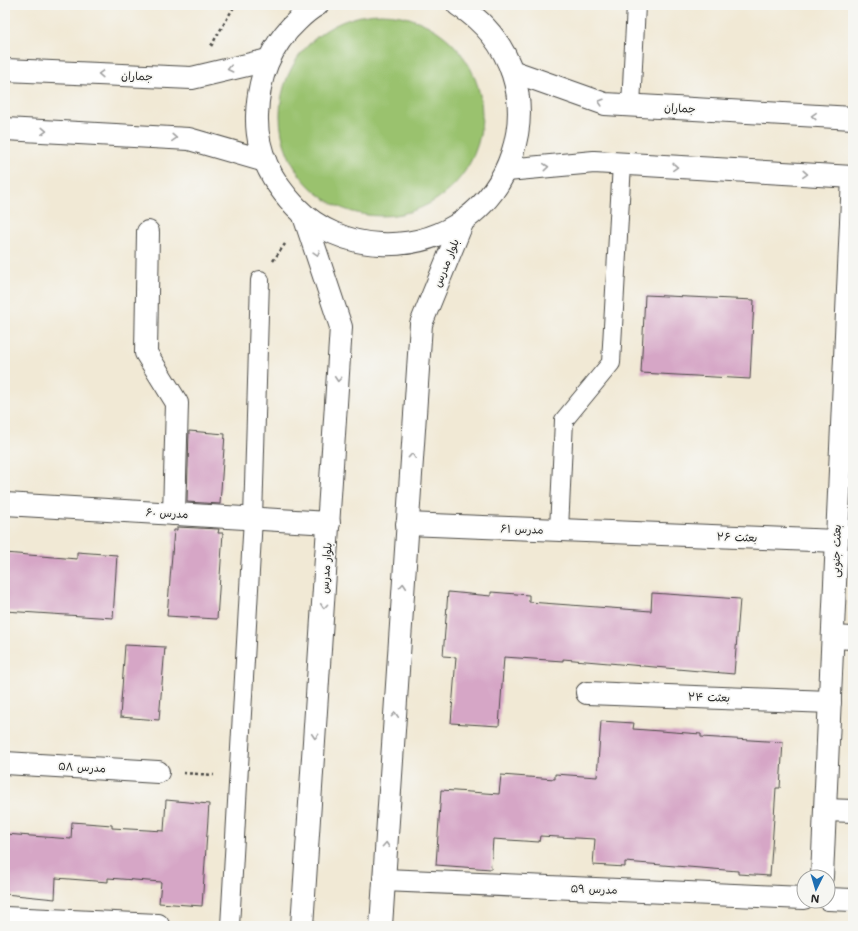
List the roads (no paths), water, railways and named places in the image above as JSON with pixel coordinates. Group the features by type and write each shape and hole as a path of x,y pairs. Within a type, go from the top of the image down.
{"street":[{"path":"314,6 286,31 268,60 258,93 257,128 264,161 281,191 304,216 334,234 366,244 400,245 433,237 463,221 489,199 507,170 517,138 519,104 512,71 496,40 466,8"},
{"name":"جماران","path":"5,70 192,78 268,60"},
{"name":"جماران","path":"512,71 605,104 853,118"},
{"path":"5,129 189,139 264,161"},
{"path":"507,170 594,162 853,177"},
{"name":"بعثت جنوبی","path":"822,869 830,702 843,637 837,541 848,387 853,177"},
{"name":"بلوار مدرس","path":"302,926 341,327 304,216"},
{"name":"بلوار مدرس","path":"381,926 421,324 463,221"},
{"path":"148,232 146,353 177,403 174,514"},
{"name":"مدرس ۶۰","path":"5,504 329,523"},
{"name":"مدرس ۶۱","path":"407,524 637,533"},
{"name":"بعثت ۲۶","path":"637,533 837,541"},
{"name":"بعثت ۲۴","path":"587,693 830,702"},
{"name":"مدرس ۵۸","path":"5,763 158,772"},
{"path":"825,810 853,812"},
{"name":"مدرس ۵۹","path":"384,880 796,898"},
{"path":"836,899 853,900"},
{"path":"5,918 158,925"}],"lane":[{"path":"631,106 636,5"},
{"path":"559,530 564,420 611,363 622,164"},
{"path":"230,926 253,518 260,280"}]}
